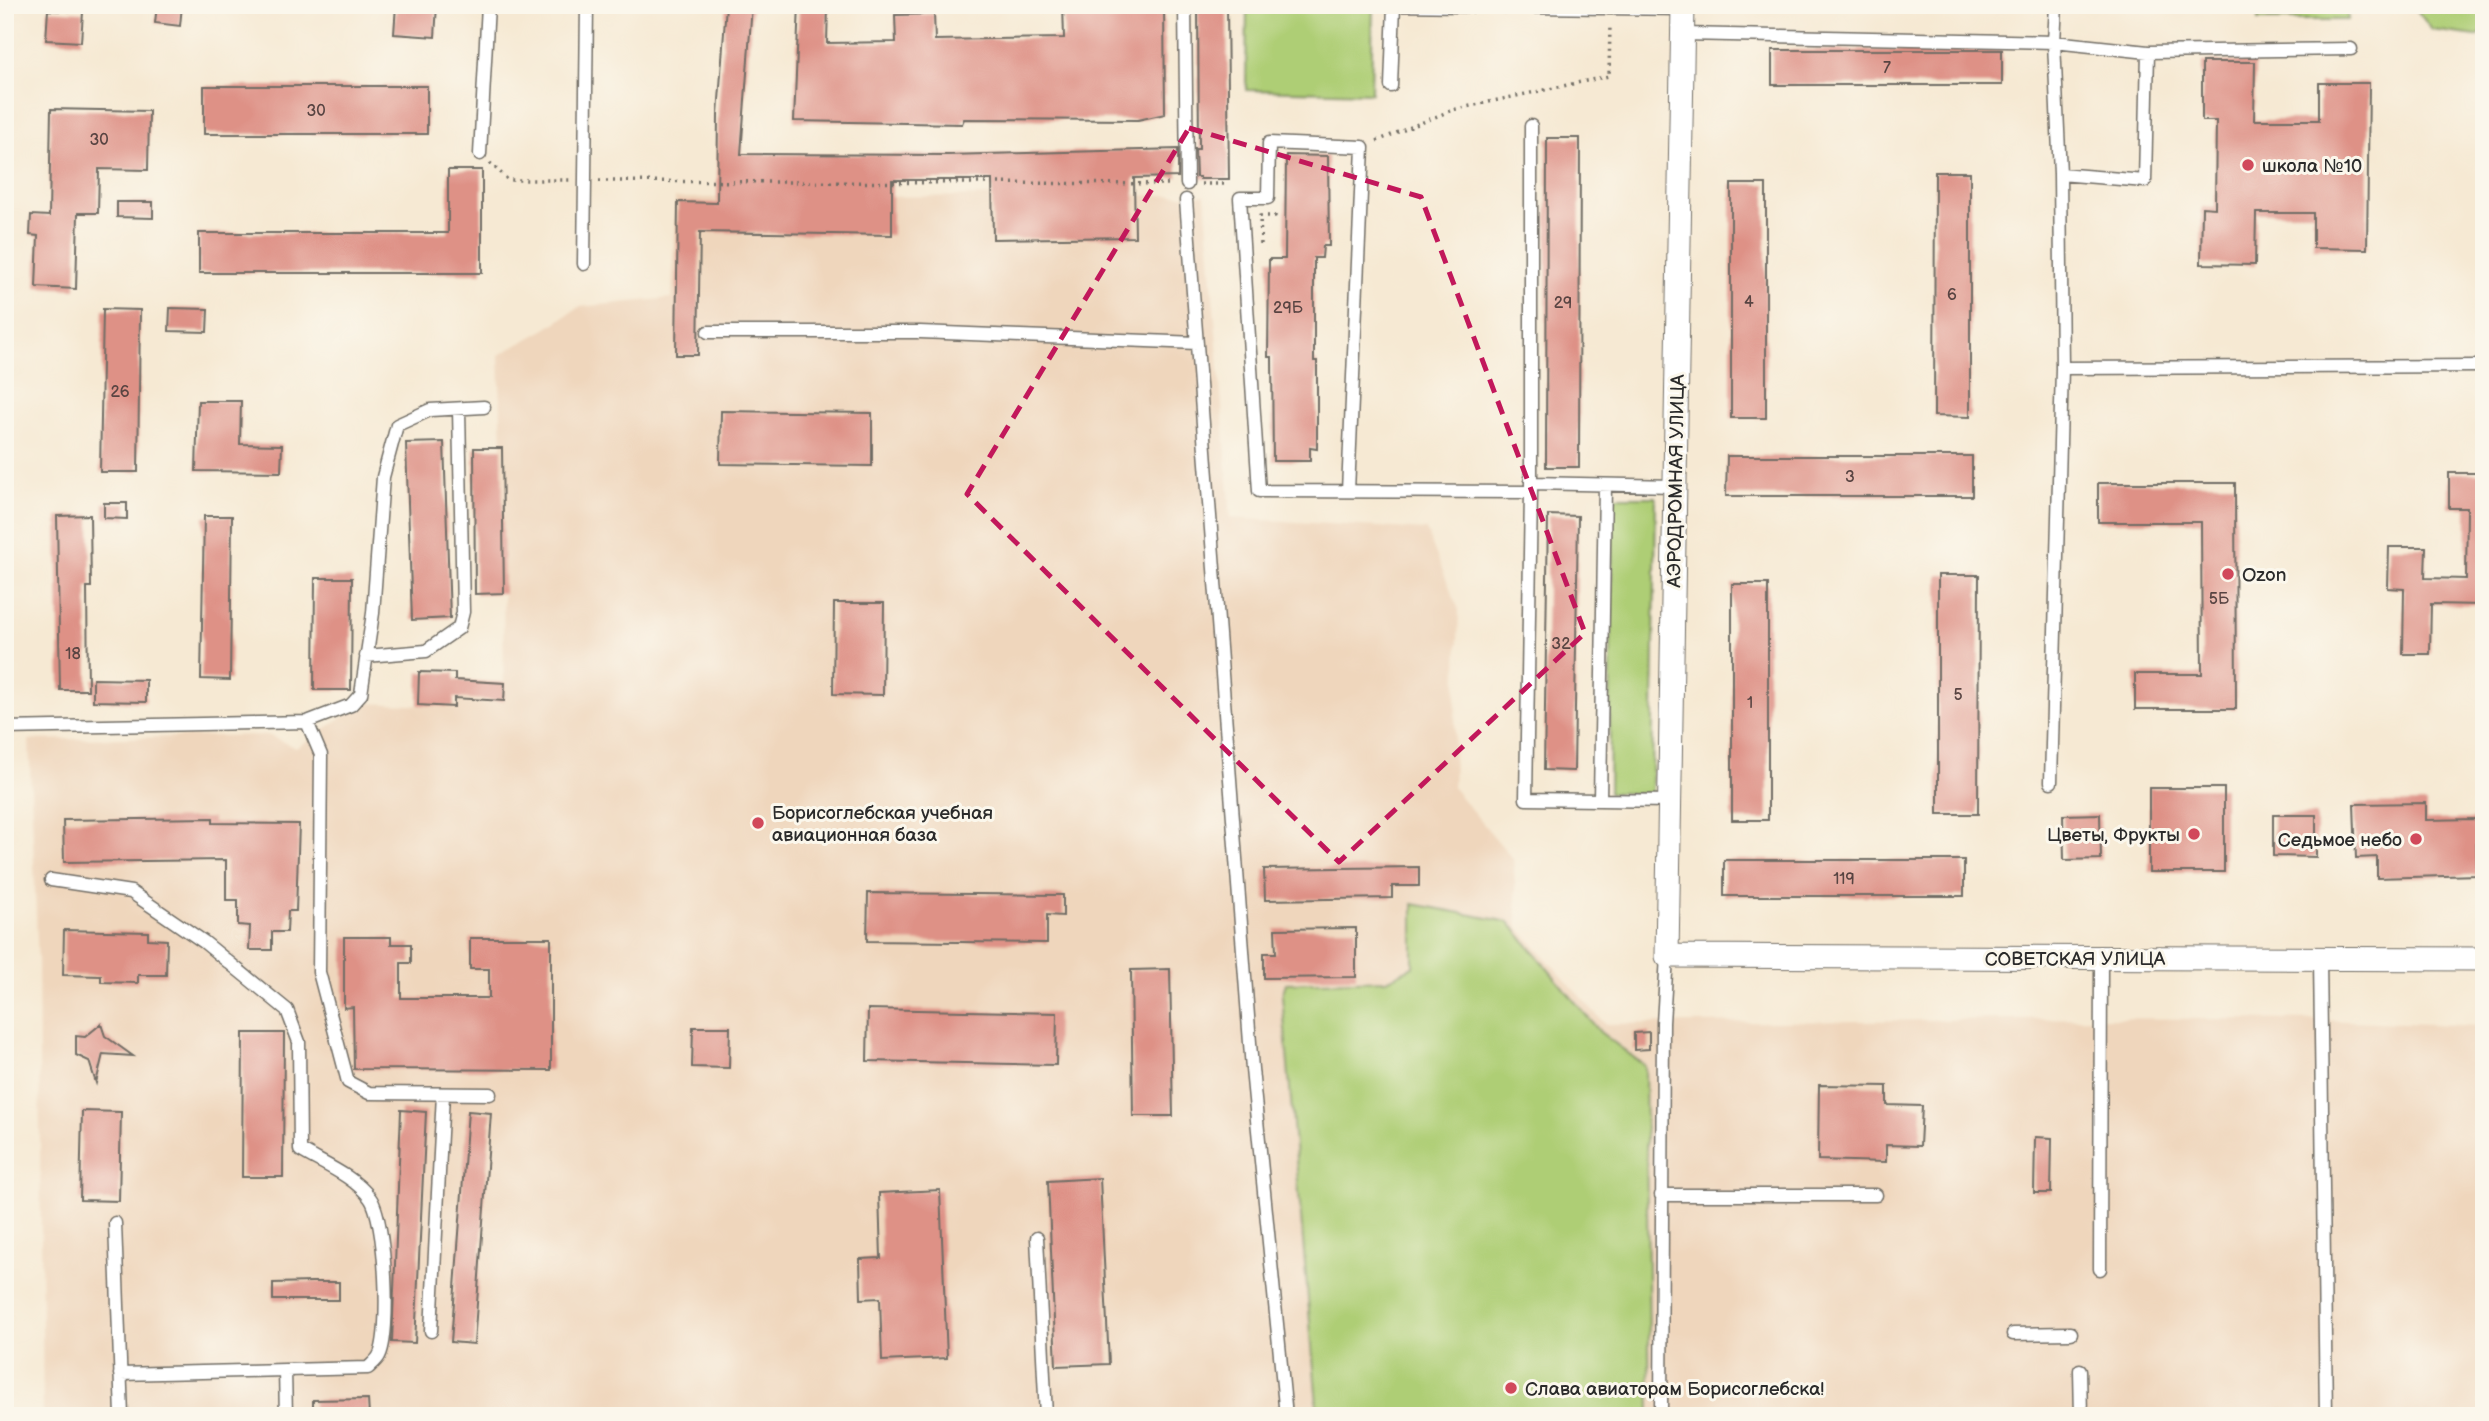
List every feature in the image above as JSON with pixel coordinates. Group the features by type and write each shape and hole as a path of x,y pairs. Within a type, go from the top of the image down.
{"street":[{"name":"АЭРОДРОМНАЯ УЛИЦА","path":"1667,956 1683,7"},
{"name":"СОВЕТСКАЯ УЛИЦА","path":"1667,956 2484,959"}],"lane":[{"path":"480,154 488,5"},
{"path":"584,264 587,5"},
{"path":"1185,5 1187,184"},
{"path":"1391,86 1396,5 1683,7"},
{"path":"2052,782 2063,368 2060,174 2054,42 2056,5"},
{"path":"1683,34 2054,42 2148,52 2351,49"},
{"path":"2060,174 2145,181 2148,52"},
{"path":"1531,126 1531,488 1526,799 1670,801"},
{"path":"1348,491 1363,147 1269,143 1268,198 1240,198 1259,491 1348,491 1531,488 1605,485 1675,486"},
{"path":"1186,200 1252,1069 1286,1416"},
{"path":"708,332 920,332 1197,343"},
{"path":"2063,368 2484,366"},
{"path":"5,728 307,722 351,705 361,694 373,613 383,477 397,425 430,410 484,407"},
{"path":"366,656 426,651 459,628 463,612 459,408"},
{"path":"1600,800 1605,485"},
{"path":"307,722 321,755 319,972 348,1082 369,1093 490,1094"},
{"path":"51,880 131,892 204,942 286,1010 299,1042 300,1150 351,1181 371,1199 381,1224 385,1321 380,1355 368,1368 120,1374"},
{"path":"1661,1416 1663,1023 1667,956"},
{"path":"2100,1269 2101,958"},
{"path":"2320,958 2318,1313 2326,1416"},
{"path":"431,1331 443,1094"},
{"path":"1661,1195 1876,1195"},
{"path":"115,1223 122,1416"},
{"path":"1037,1238 1046,1416"},
{"path":"2013,1334 2071,1333"},
{"path":"285,1370 286,1416"},
{"path":"2080,1370 2081,1416"}],"path":[{"path":"1363,147 1452,110 1609,76 1609,22 1614,7"},
{"path":"480,154 508,180 1224,184"},
{"path":"1261,244 1260,216 1275,216 1275,203"}],"highlighted area":[{"path":"1189,128 1421,197 1585,633 1339,862 967,494"}],"shaded area":[{"name":"Борисоглебская учебная авиационная база","path":"1205,195 1231,518 1426,530 1459,610 1453,788 1513,859 1518,927 1605,1024 2102,1018 2320,1020 2484,1026 2484,1416 43,1416 38,964 29,740 268,735 296,748 364,703 454,707 463,698 504,701 499,355 579,307 672,298 675,198"}],"green space":[{"path":"1247,5 1373,5 1371,93 1246,90"},
{"path":"2258,5 2347,5 2348,20 2258,20"},
{"path":"2413,5 2484,5 2484,32 2476,36 2432,30"},
{"path":"1613,497 1656,497 1652,793 1609,793"},
{"path":"1413,904 1509,922 1600,1032 1645,1066 1650,1416 1318,1416 1282,995 1286,983 1387,980 1413,967"}],"building":[{"path":"157,5 182,5 180,26 155,23"},
{"path":"396,5 437,5 435,37 394,34"},
{"path":"726,5 752,5 741,154 946,155 1178,149 1178,177 1134,178 1135,237 993,239 992,180 892,180 892,235 700,232 698,355 676,355 678,202 717,203 718,114"},
{"path":"799,5 828,5 827,43 896,42 895,15 934,14 935,40 1064,38 1063,5 1164,5 1165,114 1138,120 964,119 962,124 794,121"},
{"path":"1198,5 1227,5 1229,179 1196,177 1195,149 1199,149"},
{"path":"48,10 83,12 81,42 46,40"},
{"path":"1772,50 2002,50 2002,85 1772,85"},
{"path":"2202,62 2255,62 2254,120 2319,120 2319,83 2369,83 2367,249 2313,248 2313,213 2256,213 2255,265 2201,264 2202,207 2215,208 2216,121 2202,121"},
{"path":"204,86 427,86 427,134 204,134"},
{"path":"51,109 149,111 148,170 99,169 98,213 78,213 76,289 36,287 38,236 30,235 31,215 49,216"},
{"path":"1547,138 1580,138 1579,467 1546,467"},
{"path":"1286,155 1328,156 1329,246 1323,246 1322,258 1314,258 1317,449 1310,448 1310,461 1273,461 1272,357 1268,357 1269,259 1285,259"},
{"path":"448,170 482,170 482,273 199,273 199,233 448,233"},
{"path":"1935,172 1970,172 1970,417 1934,416"},
{"path":"1731,184 1766,184 1766,418 1731,418"},
{"path":"117,202 153,202 153,218 117,217"},
{"path":"170,308 208,309 207,332 169,331"},
{"path":"103,309 140,310 138,472 100,472"},
{"path":"198,401 241,401 240,444 282,445 281,472 196,471"},
{"path":"721,411 872,413 872,466 720,464"},
{"path":"444,442 450,618 412,620 406,443"},
{"path":"474,448 502,448 504,593 475,594"},
{"path":"1727,456 1972,456 1972,496 1726,496"},
{"path":"2449,473 2484,473 2484,605 2431,604 2430,654 2403,654 2404,589 2388,588 2389,547 2426,547 2425,578 2466,579 2467,508 2449,508"},
{"path":"2098,483 2235,483 2236,709 2135,709 2135,674 2202,674 2201,522 2098,522"},
{"path":"104,503 127,503 127,519 104,518"},
{"path":"90,515 91,587 87,587 88,690 60,690 57,516"},
{"path":"1548,515 1578,516 1574,771 1544,770"},
{"path":"204,516 232,516 230,680 201,679"},
{"path":"1938,575 1979,575 1978,814 1938,814"},
{"path":"315,578 352,578 351,690 314,690"},
{"path":"1732,584 1768,584 1768,820 1732,820"},
{"path":"834,603 884,603 883,695 833,694"},
{"path":"419,672 455,673 455,680 505,683 504,701 454,698 454,707 418,705"},
{"path":"93,679 146,680 146,702 93,701"},
{"path":"2149,788 2224,788 2224,872 2149,872"},
{"name":"Седьмое небо","path":"2426,803 2426,820 2476,819 2477,875 2377,878 2377,857 2356,858 2354,804"},
{"path":"2100,814 2101,859 2064,860 2063,815"},
{"path":"2273,815 2316,815 2316,857 2273,856"},
{"path":"213,818 213,823 299,824 296,911 288,911 287,932 272,932 272,950 249,950 250,926 238,925 238,900 226,900 226,860 64,862 63,820"},
{"path":"1724,860 1964,860 1964,896 1724,896"},
{"path":"1419,867 1419,886 1392,886 1392,898 1265,900 1264,869"},
{"path":"868,893 1063,895 1063,916 1047,915 1047,943 867,941"},
{"path":"1356,928 1356,977 1264,978 1264,953 1276,953 1275,929"},
{"path":"64,930 148,932 148,939 167,940 166,975 138,975 138,983 101,982 101,976 63,975"},
{"path":"344,937 391,937 391,944 411,944 411,963 401,963 401,998 489,998 489,969 470,969 470,938 551,938 551,1070 354,1069 353,1007 344,1008"},
{"path":"1170,969 1173,1116 1133,1116 1131,970"},
{"path":"868,1009 1057,1013 1056,1065 867,1061"},
{"path":"101,1024 105,1036 133,1056 103,1054 96,1083 89,1061 76,1055 76,1036 85,1037"},
{"path":"693,1027 730,1027 729,1068 692,1067"},
{"path":"1649,1032 1649,1049 1634,1050 1634,1033"},
{"path":"243,1033 284,1033 283,1177 242,1177"},
{"path":"1819,1085 1887,1086 1887,1105 1922,1106 1920,1146 1886,1145 1886,1162 1818,1160"},
{"path":"401,1110 426,1112 415,1343 392,1342"},
{"path":"82,1111 121,1112 119,1201 80,1200"},
{"path":"468,1111 491,1113 474,1344 451,1342"},
{"path":"2035,1137 2052,1138 2051,1193 2034,1193"},
{"path":"1100,1178 1109,1364 1056,1366 1048,1181"},
{"path":"940,1190 947,1358 882,1361 880,1298 861,1299 860,1259 881,1258 879,1193"},
{"path":"339,1282 339,1300 273,1300 273,1283"},
{"path":"368,1399 369,1416 313,1416 313,1400"}],"place":[{"name":"школа №10","path":"2248,165"},
{"name":"Ozon","path":"2228,574"},
{"name":"Борисоглебская учебная авиационная база","path":"758,823"},
{"name":"Цветы, Фрукты","path":"2194,834"},
{"name":"Седьмое небо","path":"2416,839"},
{"name":"Слава авиаторам Борисоглебска!","path":"1511,1388"}]}
